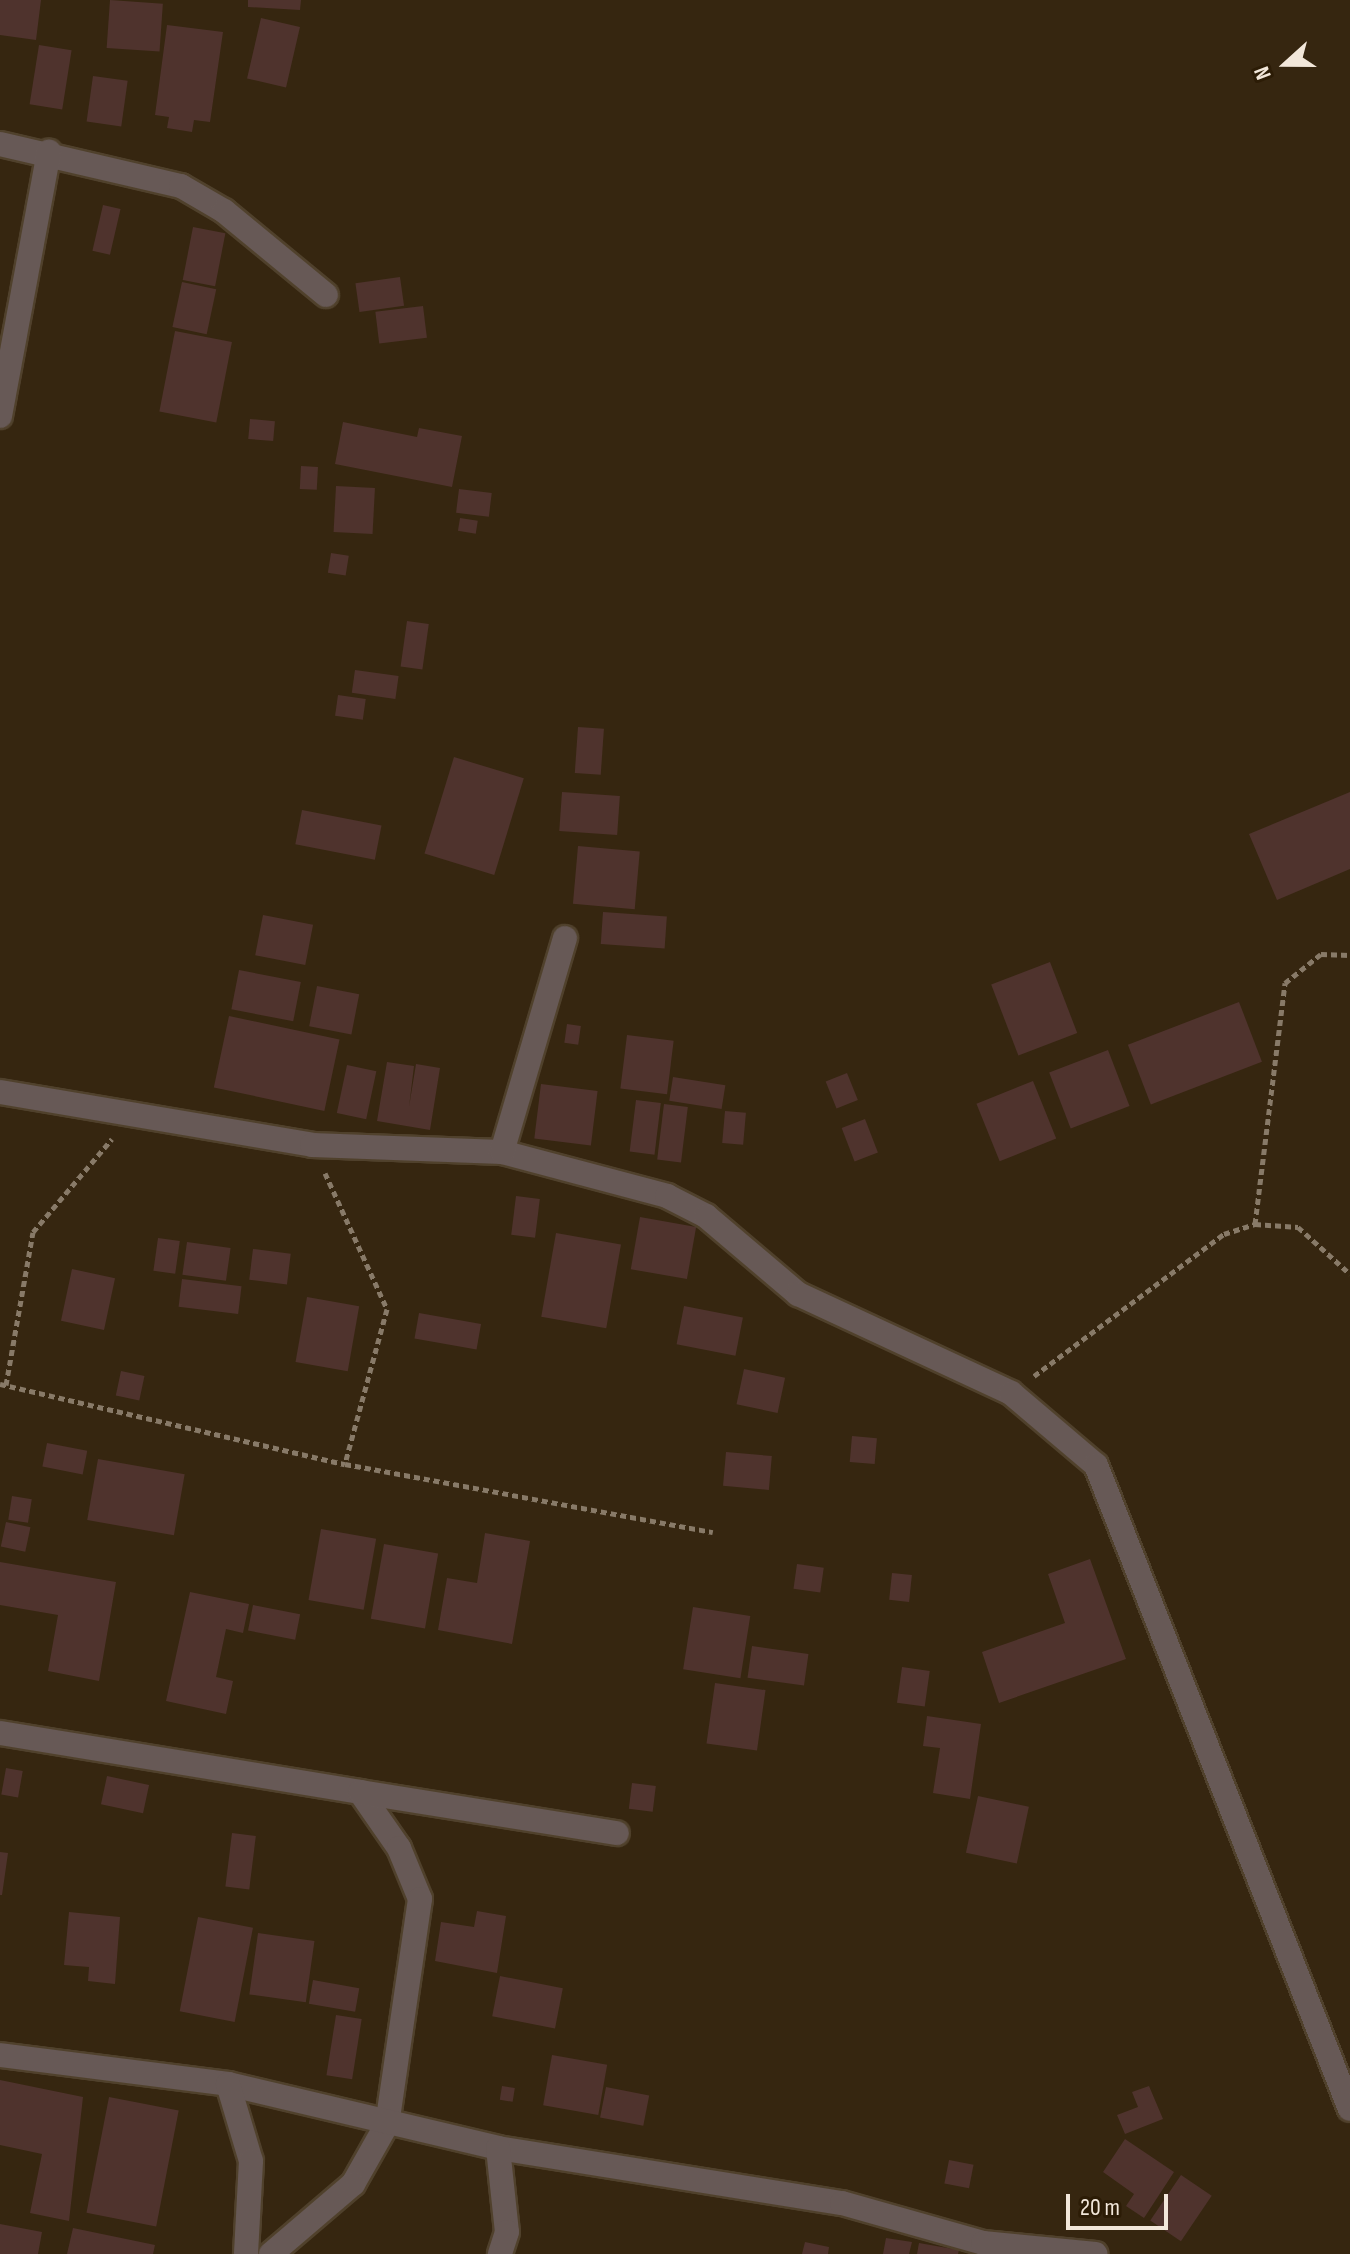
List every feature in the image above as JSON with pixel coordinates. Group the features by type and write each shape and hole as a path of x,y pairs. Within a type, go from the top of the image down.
{"street":[{"path":"0,144 49,152 181,186 224,211 326,295"},
{"path":"0,416 49,152"},
{"path":"502,1152 565,938"},
{"path":"0,1092 136,1111 312,1145 502,1152 667,1196 706,1216 798,1294 1011,1393 1096,1465 1350,2109"},
{"path":"0,1733 617,1833"},
{"path":"271,2254 353,2184 387,2124 420,1899 399,1848 360,1792"},
{"path":"0,2055 228,2084 498,2148 842,2203 983,2243 1095,2254"},
{"path":"228,2084 251,2161 246,2254"},
{"path":"498,2148 507,2232 500,2254"}],"path":[{"path":"1255,1224 1285,983 1321,954 1350,955"},
{"path":"136,1111 33,1232 3,1384 345,1464 713,1532"},
{"path":"312,1145 387,1309 345,1464"},
{"path":"1011,1393 1224,1234 1255,1224 1298,1227 1350,1274"}],"building":[{"path":"0,0 41,0 36,40 0,35"},
{"path":"110,0 163,4 160,52 107,48"},
{"path":"248,0 301,0 300,10 248,7"},
{"path":"261,18 300,27 286,87 247,78"},
{"path":"167,25 223,32 210,122 194,120 192,132 167,128 169,117 155,115"},
{"path":"39,45 72,50 62,109 30,104"},
{"path":"93,76 128,81 121,126 87,122"},
{"path":"103,205 121,209 110,255 92,251"},
{"path":"193,227 225,233 215,286 183,280"},
{"path":"400,277 404,306 359,312 355,283"},
{"path":"182,282 216,289 207,334 172,327"},
{"path":"423,306 427,338 379,344 375,312"},
{"path":"175,331 232,342 216,423 159,411"},
{"path":"250,419 275,421 273,441 248,439"},
{"path":"343,422 417,437 419,428 462,436 452,487 335,464"},
{"path":"301,466 318,467 317,490 300,489"},
{"path":"336,486 375,488 373,534 334,532"},
{"path":"459,489 492,493 489,517 456,513"},
{"path":"460,518 478,521 476,534 458,531"},
{"path":"331,553 349,556 346,576 328,573"},
{"path":"407,621 429,624 422,670 401,667"},
{"path":"355,670 399,676 395,699 352,693"},
{"path":"338,695 366,699 363,720 335,716"},
{"path":"578,727 604,729 601,775 575,773"},
{"path":"454,757 524,778 494,875 424,854"},
{"path":"562,792 620,796 617,835 559,831"},
{"path":"1350,792 1350,869 1277,900 1249,834"},
{"path":"302,810 382,825 375,860 295,844"},
{"path":"578,846 640,851 635,909 573,904"},
{"path":"603,912 667,916 665,948 601,944"},
{"path":"263,915 313,925 305,965 255,955"},
{"path":"1050,962 1077,1033 1018,1056 991,985"},
{"path":"239,970 301,982 293,1021 231,1009"},
{"path":"317,986 359,994 351,1034 309,1026"},
{"path":"1239,1002 1262,1062 1151,1104 1128,1045"},
{"path":"229,1016 340,1039 324,1111 214,1087"},
{"path":"567,1024 581,1026 578,1045 564,1043"},
{"path":"627,1035 674,1041 667,1094 620,1089"},
{"path":"1108,1050 1130,1106 1071,1129 1049,1073"},
{"path":"387,1062 414,1066 409,1107 416,1064 440,1068 430,1130 377,1121"},
{"path":"347,1065 376,1071 366,1119 337,1113"},
{"path":"847,1073 858,1100 837,1109 826,1082"},
{"path":"673,1077 725,1085 722,1109 669,1101"},
{"path":"1033,1081 1056,1138 1000,1161 976,1104"},
{"path":"541,1084 598,1091 591,1146 534,1139"},
{"path":"636,1100 661,1103 654,1155 630,1152"},
{"path":"664,1104 688,1107 681,1163 657,1160"},
{"path":"725,1111 746,1113 743,1145 722,1143"},
{"path":"865,1119 878,1153 855,1162 842,1128"},
{"path":"516,1196 540,1199 535,1238 511,1235"},
{"path":"640,1217 696,1227 687,1279 631,1269"},
{"path":"556,1233 621,1244 606,1328 541,1317"},
{"path":"158,1238 180,1241 175,1274 153,1271"},
{"path":"187,1242 231,1248 226,1281 182,1275"},
{"path":"253,1249 291,1254 287,1284 249,1280"},
{"path":"72,1269 115,1278 104,1330 61,1321"},
{"path":"182,1279 242,1286 238,1314 179,1307"},
{"path":"307,1297 359,1306 348,1371 296,1362"},
{"path":"684,1306 743,1317 735,1356 677,1344"},
{"path":"419,1313 481,1324 477,1350 414,1339"},
{"path":"744,1369 785,1378 778,1413 737,1404"},
{"path":"121,1371 144,1376 139,1400 116,1395"},
{"path":"852,1436 877,1438 875,1464 850,1462"},
{"path":"47,1443 87,1451 83,1474 42,1467"},
{"path":"726,1452 772,1456 769,1490 723,1486"},
{"path":"98,1459 185,1474 174,1535 87,1520"},
{"path":"12,1496 32,1499 28,1523 8,1520"},
{"path":"6,1522 30,1527 25,1552 1,1546"},
{"path":"321,1529 376,1539 364,1610 308,1600"},
{"path":"485,1533 530,1541 512,1644 438,1630 447,1578 477,1583"},
{"path":"384,1544 438,1554 425,1628 371,1619"},
{"path":"1090,1559 1126,1659 999,1703 982,1652 1065,1623 1048,1574"},
{"path":"0,1562 116,1582 99,1681 48,1671 58,1615 0,1605"},
{"path":"797,1564 824,1568 820,1593 794,1589"},
{"path":"892,1573 912,1575 909,1602 889,1600"},
{"path":"190,1592 249,1604 243,1633 226,1629 216,1677 233,1681 226,1714 166,1701"},
{"path":"253,1605 300,1614 295,1640 248,1631"},
{"path":"693,1607 750,1616 740,1678 683,1669"},
{"path":"752,1646 808,1654 804,1686 748,1678"},
{"path":"902,1667 930,1671 925,1707 897,1703"},
{"path":"715,1683 766,1690 757,1751 707,1743"},
{"path":"927,1716 981,1724 970,1799 933,1793 940,1748 923,1746"},
{"path":"6,1768 23,1771 18,1798 1,1795"},
{"path":"107,1776 149,1785 143,1813 101,1804"},
{"path":"632,1783 656,1786 653,1812 629,1809"},
{"path":"978,1796 1029,1807 1017,1864 966,1853"},
{"path":"232,1833 256,1836 249,1890 225,1887"},
{"path":"0,1852 8,1853 2,1895 0,1895"},
{"path":"477,1911 506,1916 497,1973 435,1961 441,1922 474,1927"},
{"path":"69,1912 120,1917 115,1984 88,1981 89,1967 64,1965"},
{"path":"198,1917 253,1928 235,2022 180,2011"},
{"path":"258,1933 314,1941 306,2002 249,1994"},
{"path":"500,1976 563,1988 555,2028 492,2016"},
{"path":"313,1980 359,1988 355,2012 309,2004"},
{"path":"336,2015 362,2019 352,2079 326,2075"},
{"path":"552,2055 607,2065 598,2115 543,2105"},
{"path":"0,2080 83,2097 69,2221 30,2213 42,2154 0,2145"},
{"path":"502,2086 515,2088 513,2102 500,2100"},
{"path":"1149,2086 1163,2119 1125,2134 1117,2115 1138,2107 1132,2092"},
{"path":"606,2087 649,2095 643,2126 600,2117"},
{"path":"109,2097 179,2111 156,2226 86,2213"},
{"path":"1125,2139 1174,2172 1144,2218 1126,2206 1134,2194 1103,2172"},
{"path":"949,2160 974,2165 969,2188 944,2184"},
{"path":"1181,2175 1212,2196 1181,2241 1150,2221"},
{"path":"0,2224 42,2232 38,2254 0,2254"},
{"path":"73,2228 155,2245 153,2254 67,2254"},
{"path":"886,2238 912,2242 909,2254 883,2254"},
{"path":"805,2242 829,2247 828,2254 802,2254"},
{"path":"919,2243 959,2250 958,2254 917,2254"}]}
